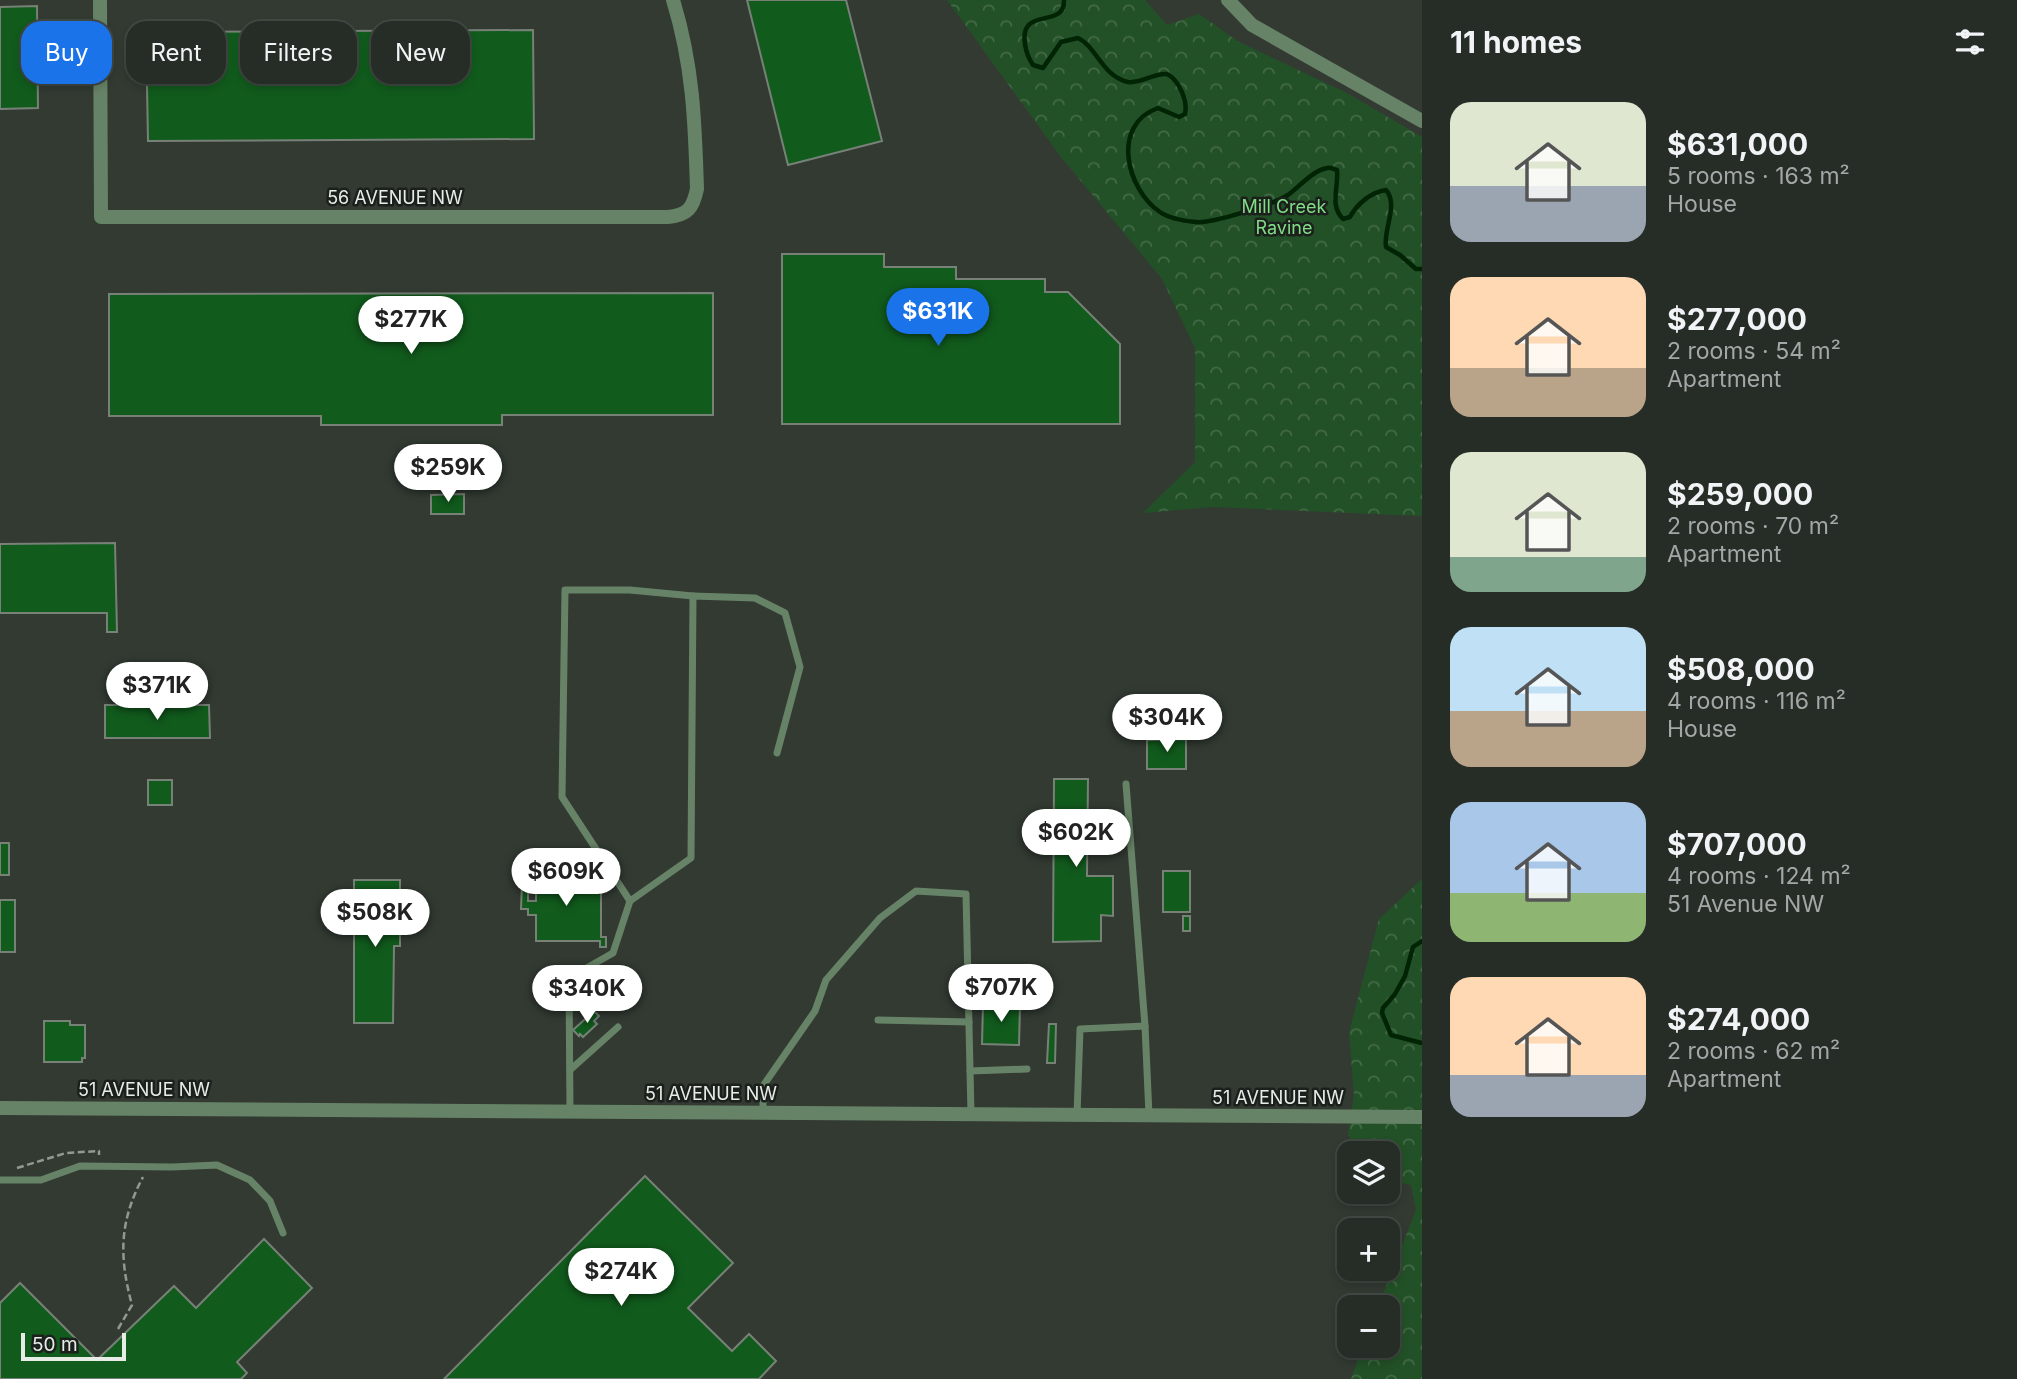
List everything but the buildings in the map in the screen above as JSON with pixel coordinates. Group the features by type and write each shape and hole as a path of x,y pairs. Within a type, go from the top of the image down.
{"street":[{"name":"56 AVENUE NW","path":"100,0 101,217 668,217 689,212 697,189 695,111 690,69 673,0"},
{"path":"1227,0 1252,25 1422,121"},
{"name":"51 AVENUE NW","path":"0,1108 1422,1117"}],"lane":[{"path":"630,901 562,797 565,590 630,590 755,598 785,613 800,667 777,753"},
{"path":"570,1111 569,978 613,953 630,901 691,858 693,596"},
{"path":"1126,784 1145,1026 1149,1115"},
{"path":"763,1112 763,1086 815,1011 826,980 880,918 916,891 966,894 971,1114"},
{"path":"968,976 994,976 1016,985"},
{"path":"878,1020 969,1022"},
{"path":"1077,1115 1080,1029 1145,1026"},
{"path":"570,1070 618,1027"},
{"path":"970,1071 1027,1069"},
{"path":"0,1180 41,1180 80,1166 218,1165 250,1180 270,1201 283,1233"}],"path":[{"path":"11,1170 66,1153 99,1151 99,1166"},
{"path":"118,1329 132,1305 124,1274 122,1240 134,1195 144,1177 138,1177"}],"green space":[{"name":"Mill Creek Ravine","path":"947,0 1145,0 1167,25 1199,14 1239,42 1347,93 1422,137 1422,516 1212,507 1143,513 1195,462 1195,348 1162,279 1061,157"},
{"path":"1422,879 1422,1379 1351,1379 1359,1358 1400,1358 1400,1295 1383,1295 1388,1281 1400,1281 1400,1251 1416,1210 1411,1185 1400,1183 1400,1141 1352,1141 1348,1135 1354,1095 1349,1032 1379,919"}],"waterway":[{"path":"1064,0 1062,9 1057,14 1035,21 1025,32 1026,50 1033,65 1043,68 1061,42 1078,38 1090,47 1106,68 1119,79 1133,82 1167,74 1182,91 1185,114 1179,117 1158,108 1143,116 1133,128 1129,143 1132,174 1148,202 1160,212 1173,218 1196,222 1228,217 1281,199 1316,172 1331,168 1337,170 1335,202 1343,219 1350,217 1370,196 1386,190 1391,203 1386,247 1416,269 1422,269"},
{"path":"1422,941 1413,947 1405,976 1382,1013 1391,1035 1422,1043"}]}
